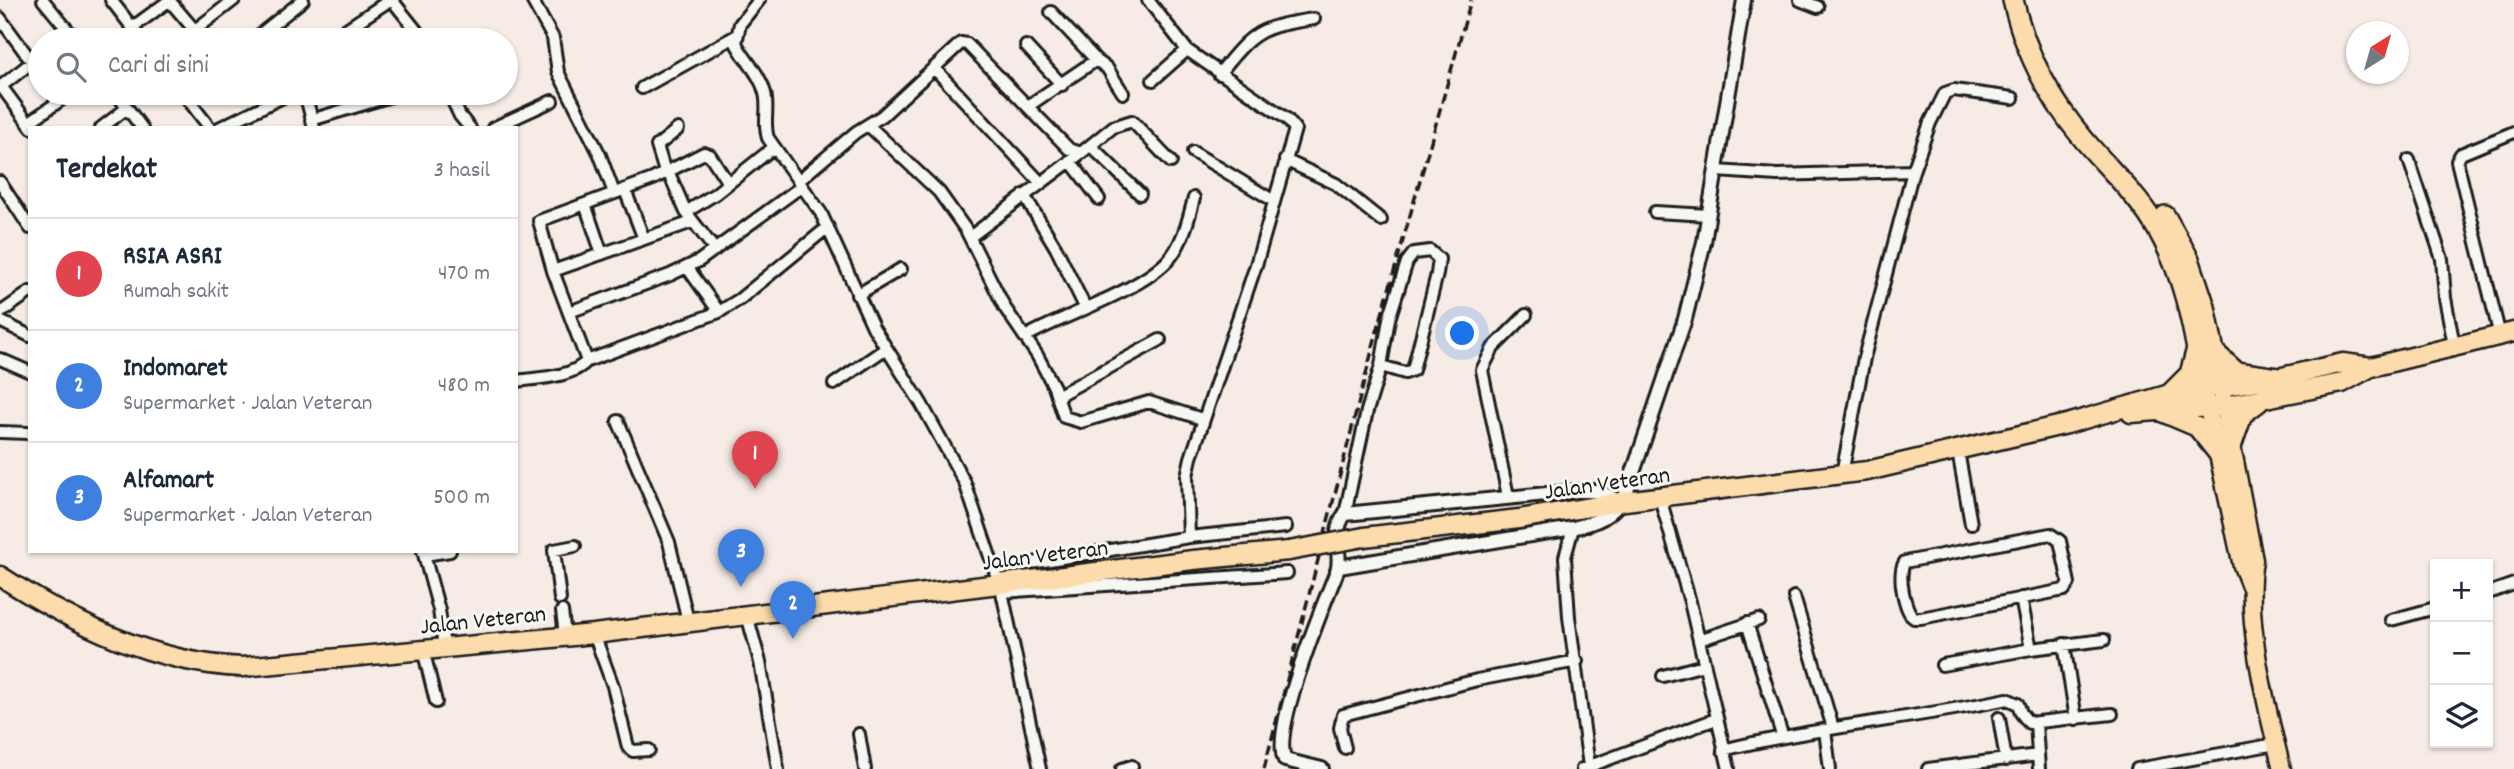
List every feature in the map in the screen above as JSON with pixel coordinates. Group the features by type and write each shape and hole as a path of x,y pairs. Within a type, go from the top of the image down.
{"highway":[{"path":"2013,0 2031,58 2052,94 2084,139 2120,178 2153,222 2176,265 2205,348 2214,397"},
{"path":"2025,0 2046,58 2066,91 2093,130 2164,215 2189,259 2204,307 2205,348 2190,374 2170,394"},
{"path":"2214,397 2269,397 2342,383 2371,367 2507,334"},
{"path":"2205,348 2236,372 2278,378"},
{"path":"2214,397 2343,363 2371,367"},
{"name":"Jalan Veteran","path":"0,576 62,613 152,652 195,663 243,667 594,634 999,582 1289,551 1364,537 1519,519 1620,502 1888,468 2170,394 2214,397"},
{"name":"Jalan Veteran","path":"2107,412 2157,411 2214,397"},
{"path":"2157,411 2197,427 2225,452 2243,414 2269,397"}],"main road":[{"path":"2214,397 2242,566 2250,586 2251,616 2283,769"}],"street":[{"path":"43,0 62,28"},
{"path":"111,0 133,27 169,0 193,28"},
{"path":"198,28 234,0"},
{"path":"269,28 303,0"},
{"path":"348,28 391,0 414,28"},
{"path":"532,0 553,38 558,72 644,239"},
{"path":"760,0 740,24 736,36 740,50 761,81 767,105 765,129 773,148 800,183 828,227 857,295 885,349 960,471 999,582 1040,769"},
{"path":"1148,0 1187,50 1292,123 1295,129 1256,265 1202,419 1187,475 1189,537"},
{"path":"1339,567 1573,528 1601,521 1620,502 1685,319 1709,215 1744,0"},
{"path":"1800,0 1818,7"},
{"path":"1051,12 1096,60 1107,68 1123,93"},
{"path":"1219,74 1247,39 1261,30 1314,19"},
{"path":"1,23 28,51"},
{"path":"642,88 736,36"},
{"path":"569,312 687,267 715,250 800,183 856,132 868,125 964,43 1028,106 1056,139 1069,149 1086,150 1140,194"},
{"path":"1026,46 1062,85"},
{"path":"1153,80 1187,50"},
{"path":"1028,106 1096,60"},
{"path":"28,65 0,86 30,126 56,105"},
{"path":"934,68 1041,183"},
{"path":"1842,474 1864,358 1913,171 1930,123 1945,93 1954,90 2013,98"},
{"path":"497,126 552,101"},
{"path":"125,105 140,126"},
{"path":"192,105 208,126"},
{"path":"223,126 266,105"},
{"path":"308,105 313,124 367,105"},
{"path":"455,105 468,126"},
{"path":"104,126 127,108"},
{"path":"970,237 1114,127 1132,121 1171,162"},
{"path":"868,125 939,192 970,237 1005,309 1025,337 1057,396 1064,417 1081,422 1149,402 1202,419"},
{"path":"678,129 657,146 666,172 689,217 715,250"},
{"path":"2507,334 2457,161 2461,154 2514,132"},
{"path":"553,271 644,239 689,217 773,148"},
{"path":"1193,152 1274,201"},
{"path":"587,361 553,271 539,221 620,192 704,153 710,155 728,183"},
{"path":"2409,160 2442,259 2445,298 2454,345"},
{"path":"1288,161 1327,179 1381,220"},
{"path":"1071,162 1099,200"},
{"path":"1717,171 1777,175 1913,171"},
{"path":"0,182 28,225"},
{"path":"1024,195 1056,248 1085,307"},
{"path":"1025,337 1145,279 1172,256 1185,229 1194,198"},
{"path":"585,204 603,254"},
{"path":"1656,212 1709,215"},
{"path":"518,381 567,372 587,361 719,312 740,299 828,227"},
{"path":"1322,769 1285,760 1280,742 1307,646 1323,600 1339,567 1336,555 1339,523 1345,514 1367,411 1381,366 1389,319 1407,262 1414,253 1430,250 1439,259 1437,274 1413,370 1405,373 1381,366"},
{"path":"687,267 719,312"},
{"path":"857,295 901,269"},
{"path":"0,313 28,293"},
{"path":"1508,496 1482,370 1493,348 1526,315"},
{"path":"0,321 28,335"},
{"path":"1057,396 1160,341"},
{"path":"834,384 885,349"},
{"path":"0,359 28,371"},
{"path":"618,421 669,542 688,621"},
{"path":"0,432 28,430"},
{"path":"1958,451 1971,524"},
{"path":"1345,514 1508,496 1599,491 1620,502"},
{"path":"1660,498 1699,640 1728,769"},
{"path":"999,582 1189,537 1286,527"},
{"path":"1573,528 1565,557 1586,767 1716,719"},
{"path":"2043,535 2056,536 2069,583 2057,593 2021,598 1914,618 1909,613 1901,568 1905,562 2043,535"},
{"path":"560,599 554,550 575,546"},
{"path":"423,553 439,610 444,647"},
{"path":"999,582 1287,573"},
{"path":"2493,591 2514,584"},
{"path":"1794,597 1829,729 1829,769"},
{"path":"2021,598 2031,649"},
{"path":"2391,620 2430,609"},
{"path":"562,611 565,635"},
{"path":"747,615 760,662 778,769"},
{"path":"1699,640 1759,620"},
{"path":"1747,623 1782,735"},
{"path":"594,634 613,686 628,747 633,751 649,750"},
{"path":"1942,665 2031,649 2104,640"},
{"path":"2064,644 2076,719"},
{"path":"423,649 436,702"},
{"path":"1345,748 1340,728 1343,715 1477,680 1577,661"},
{"path":"1663,676 1704,665"},
{"path":"1723,750 1782,735 1916,717 2007,699 2018,704 2025,719 2036,723 2112,714"},
{"path":"1999,718 2006,760"},
{"path":"2036,723 2039,769"},
{"path":"859,734 865,769"},
{"path":"2137,769 2276,744"},
{"path":"1929,769 2038,755"}],"railway":[{"path":"1264,769 1375,339 1471,0"}],"place":[{"name":"RSIA ASRI","path":"755,489"},
{"name":"Alfamart","path":"741,587"},
{"name":"Indomaret","path":"793,639"}]}
